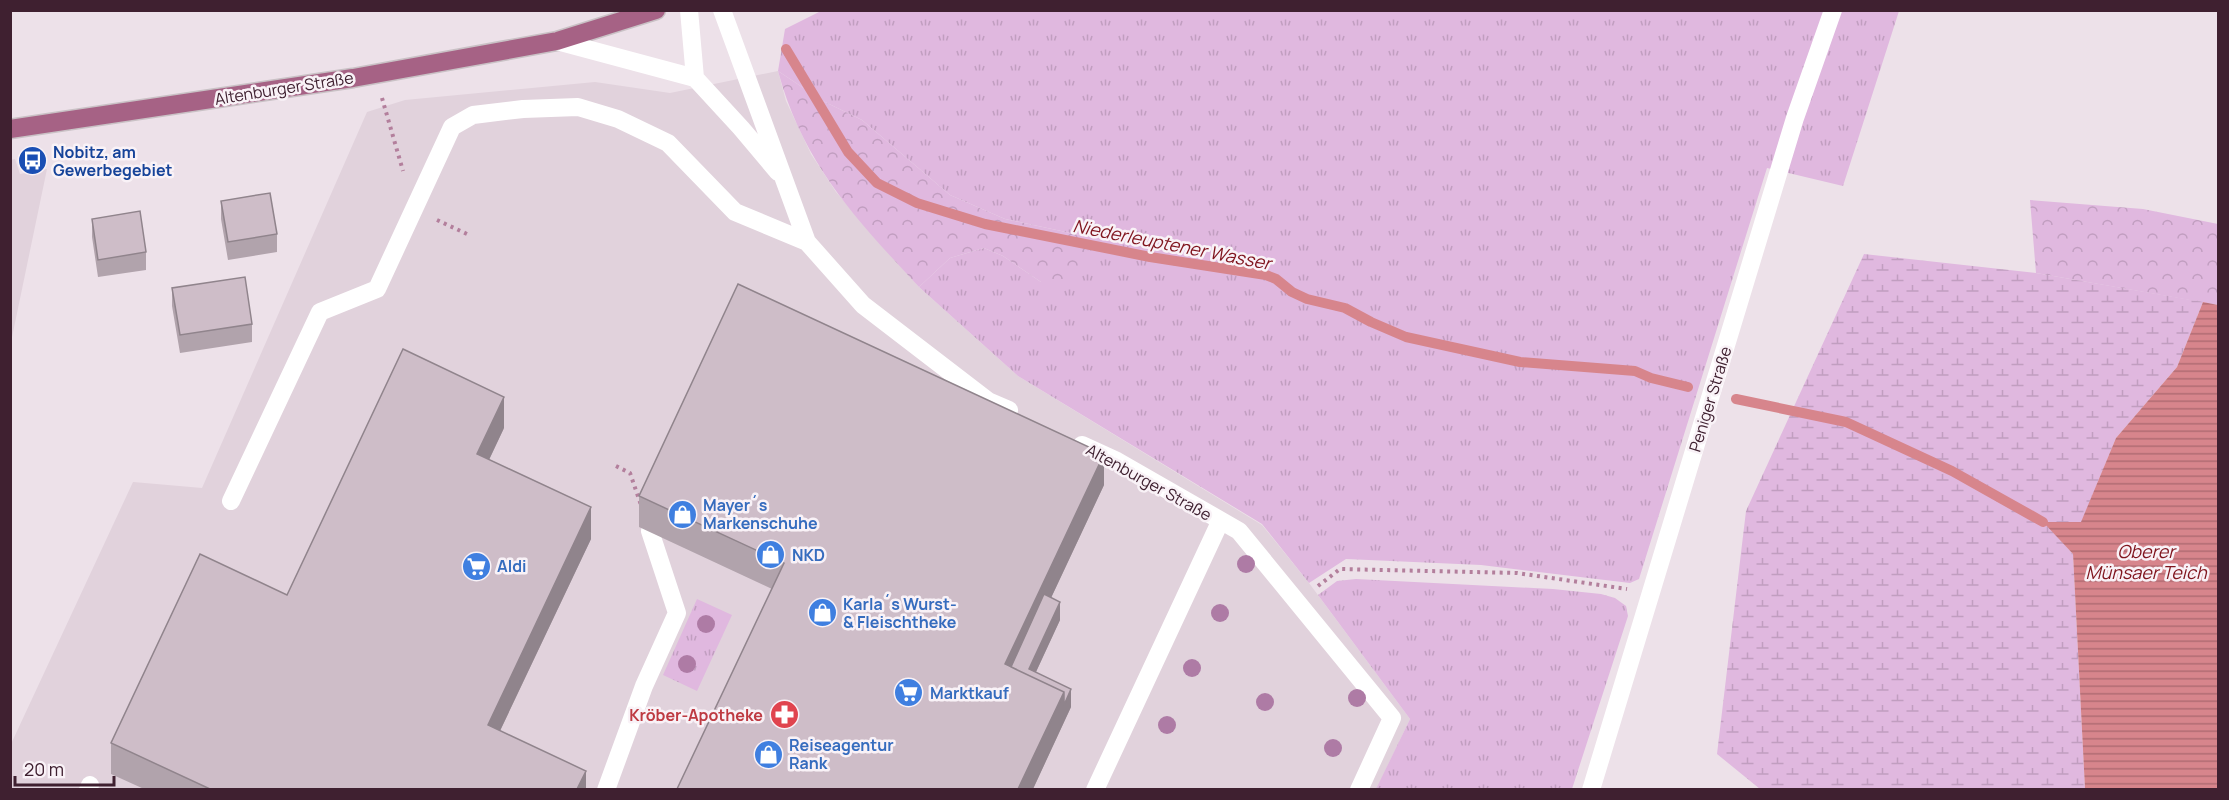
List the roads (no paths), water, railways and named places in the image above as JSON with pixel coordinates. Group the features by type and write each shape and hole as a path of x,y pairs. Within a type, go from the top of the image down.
{"main road":[{"name":"Altenburger Straße","path":"10,129 353,78 557,41 656,10"}],"street":[{"path":"689,10 695,78 786,182"},
{"path":"722,10 807,242 863,305 988,400 1020,416"},
{"name":"Peniger Straße","path":"1591,789 1796,118 1833,10"},
{"name":"Altenburger Straße","path":"557,41 695,78"},
{"path":"231,501 320,312 377,290 452,127 473,115 523,109 578,107 618,119 668,143 735,212 807,242"},
{"name":"Altenburger Straße","path":"1063,436 1117,461 1220,522 1095,789"},
{"path":"1220,522 1239,531 1392,718 1359,789"},
{"path":"606,789 644,686 677,613 650,531"}],"water":[{"name":"Oberer Münsaer Teich","path":"2203,302 2218,305 2218,789 2085,789 2073,554 2043,522 2081,522 2116,438 2177,367"}],"waterway":[{"name":"Niederleuptener Wasser","path":"786,49 848,152 877,183 917,203 985,224 1150,257 1266,275 1307,299 1345,308 1406,337 1520,362 1635,371 1651,378 1688,387"},
{"name":"Niederleuptener Wasser","path":"1736,399 1846,422 1952,471 2043,522"}],"place":[{"name":"Nobitz, am Gewerbegebiet","path":"32,161"},
{"name":"Mayer´s Markenschuhe","path":"682,514"},
{"name":"NKD","path":"771,555"},
{"name":"Aldi","path":"476,566"},
{"name":"Karla´s Wurst- & Fleischtheke","path":"822,613"},
{"name":"Marktkauf","path":"909,693"},
{"name":"Kröber-Apotheke","path":"784,715"},
{"name":"Reiseagentur Rank","path":"768,754"}]}
